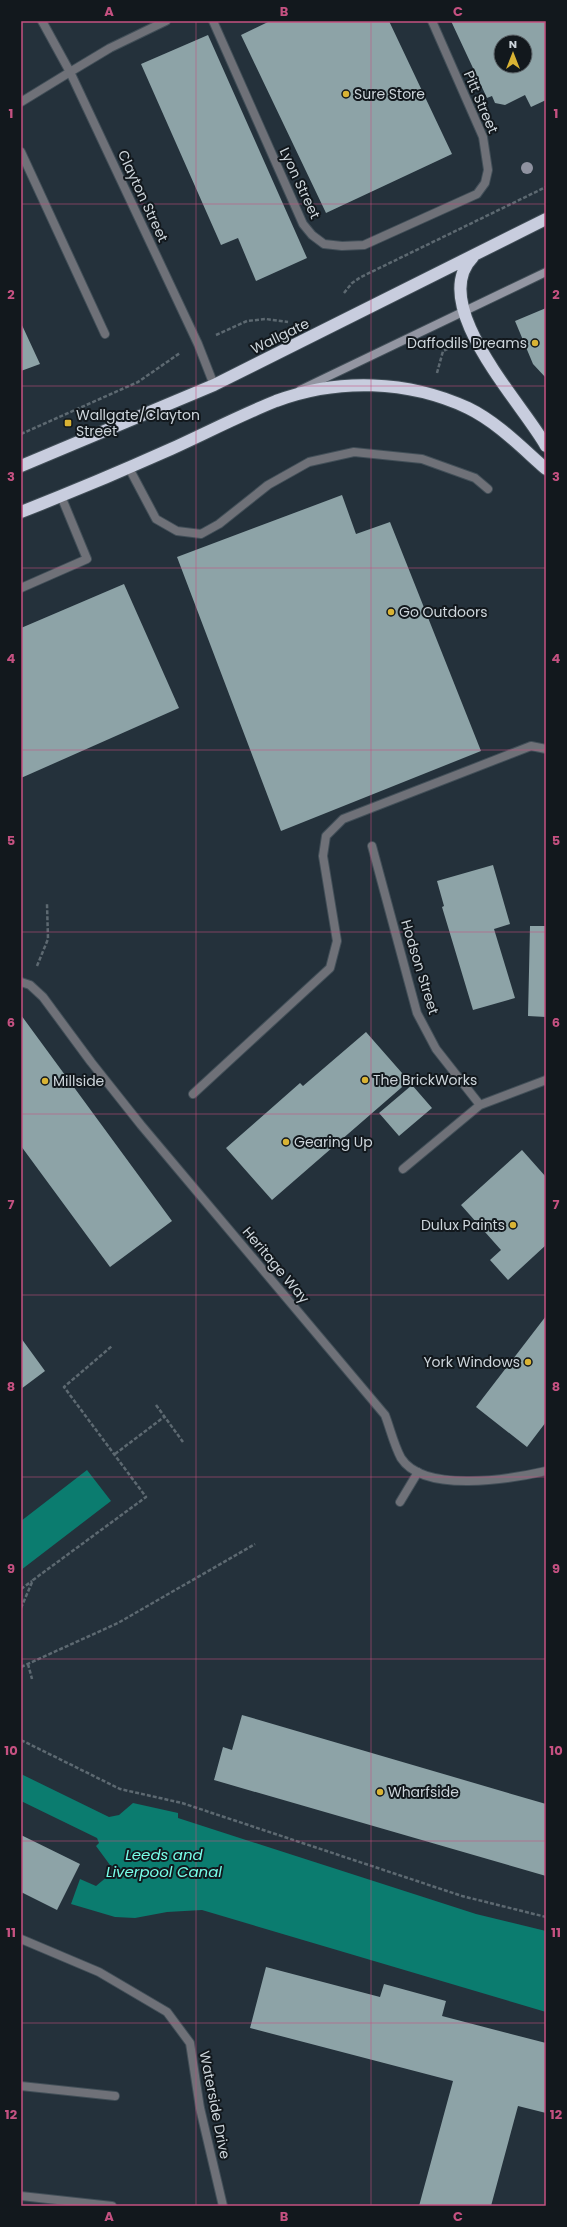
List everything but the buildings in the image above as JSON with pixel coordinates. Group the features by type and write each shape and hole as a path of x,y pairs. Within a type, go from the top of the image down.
{"highway":[{"name":"Wallgate","path":"21,466 214,385 546,219"},
{"path":"477,253 467,263 463,273 460,298 463,312 491,366 538,432 546,446"},
{"path":"21,512 129,468 276,401 307,392 337,386 390,386 431,394 470,409 503,431 546,469"}],"street":[{"name":"Clayton Street","path":"42,21 70,72 198,344 214,385"},
{"path":"21,102 110,48 166,21"},
{"name":"Lyon Street","path":"213,21 303,224 312,235 324,244 342,246 364,245 477,194"},
{"name":"Pitt Street","path":"432,21 483,137 487,151 488,170 485,183 477,194"},
{"path":"21,152 105,334"},
{"path":"276,401 546,272"},
{"path":"129,468 156,518 177,531 201,534 219,524 268,485 309,462 354,452 422,459 475,478 488,489"},
{"path":"21,588 87,559 61,496"},
{"path":"193,1094 330,968 337,941 323,856 326,836 343,819 531,746 546,749"},
{"name":"Hodson Street","path":"372,846 417,1013 436,1049 480,1105"},
{"name":"Heritage Way","path":"21,982 30,985 43,997 91,1062 141,1125 385,1415 402,1458 418,1472 440,1479 477,1482 524,1476 546,1471"},
{"path":"403,1169 480,1105 546,1080"},
{"path":"400,1502 418,1472"},
{"name":"Waterside Drive","path":"21,1939 99,1972 167,2012 190,2043 200,2108 223,2206"},
{"path":"21,2086 115,2096"},
{"path":"21,2196 112,2206"}],"path":[{"path":"341,296 352,283 361,277 546,187"},
{"path":"222,332 247,321 266,319 290,322"},
{"path":"431,394 443,352 475,335"},
{"path":"21,434 138,382 156,369"},
{"path":"30,985 48,939 47,904"},
{"path":"21,1589 146,1497 64,1387 112,1346"},
{"path":"156,1405 183,1442"},
{"path":"115,1454 164,1417"},
{"path":"21,1667 118,1623 254,1544"},
{"path":"21,1608 33,1580"},
{"path":"28,1664 32,1679"},
{"path":"21,1740 120,1789 182,1803 462,1896 546,1917"}],"water":[{"path":"87,1470 111,1501 21,1570 21,1521"},
{"name":"Leeds and Liverpool Canal","path":"21,1774 109,1817 119,1815 133,1803 178,1813 178,1818 476,1914 546,1931 546,2012 202,1910 167,1912 135,1918 115,1917 71,1904 80,1879 96,1886 114,1871 116,1867 110,1865 96,1846 99,1843 97,1838 21,1801"}],"place":[{"name":"Sure Store","path":"346,94"},
{"name":"Daffodils Dreams","path":"535,343"},
{"name":"Wallgate/Clayton Street","path":"68,423"},
{"name":"Go Outdoors","path":"391,612"},
{"name":"The BrickWorks","path":"365,1080"},
{"name":"Millside","path":"45,1081"},
{"name":"Gearing Up","path":"286,1142"},
{"name":"Dulux Paints","path":"513,1225"},
{"name":"York Windows","path":"528,1362"},
{"name":"Wharfside","path":"380,1792"}]}
